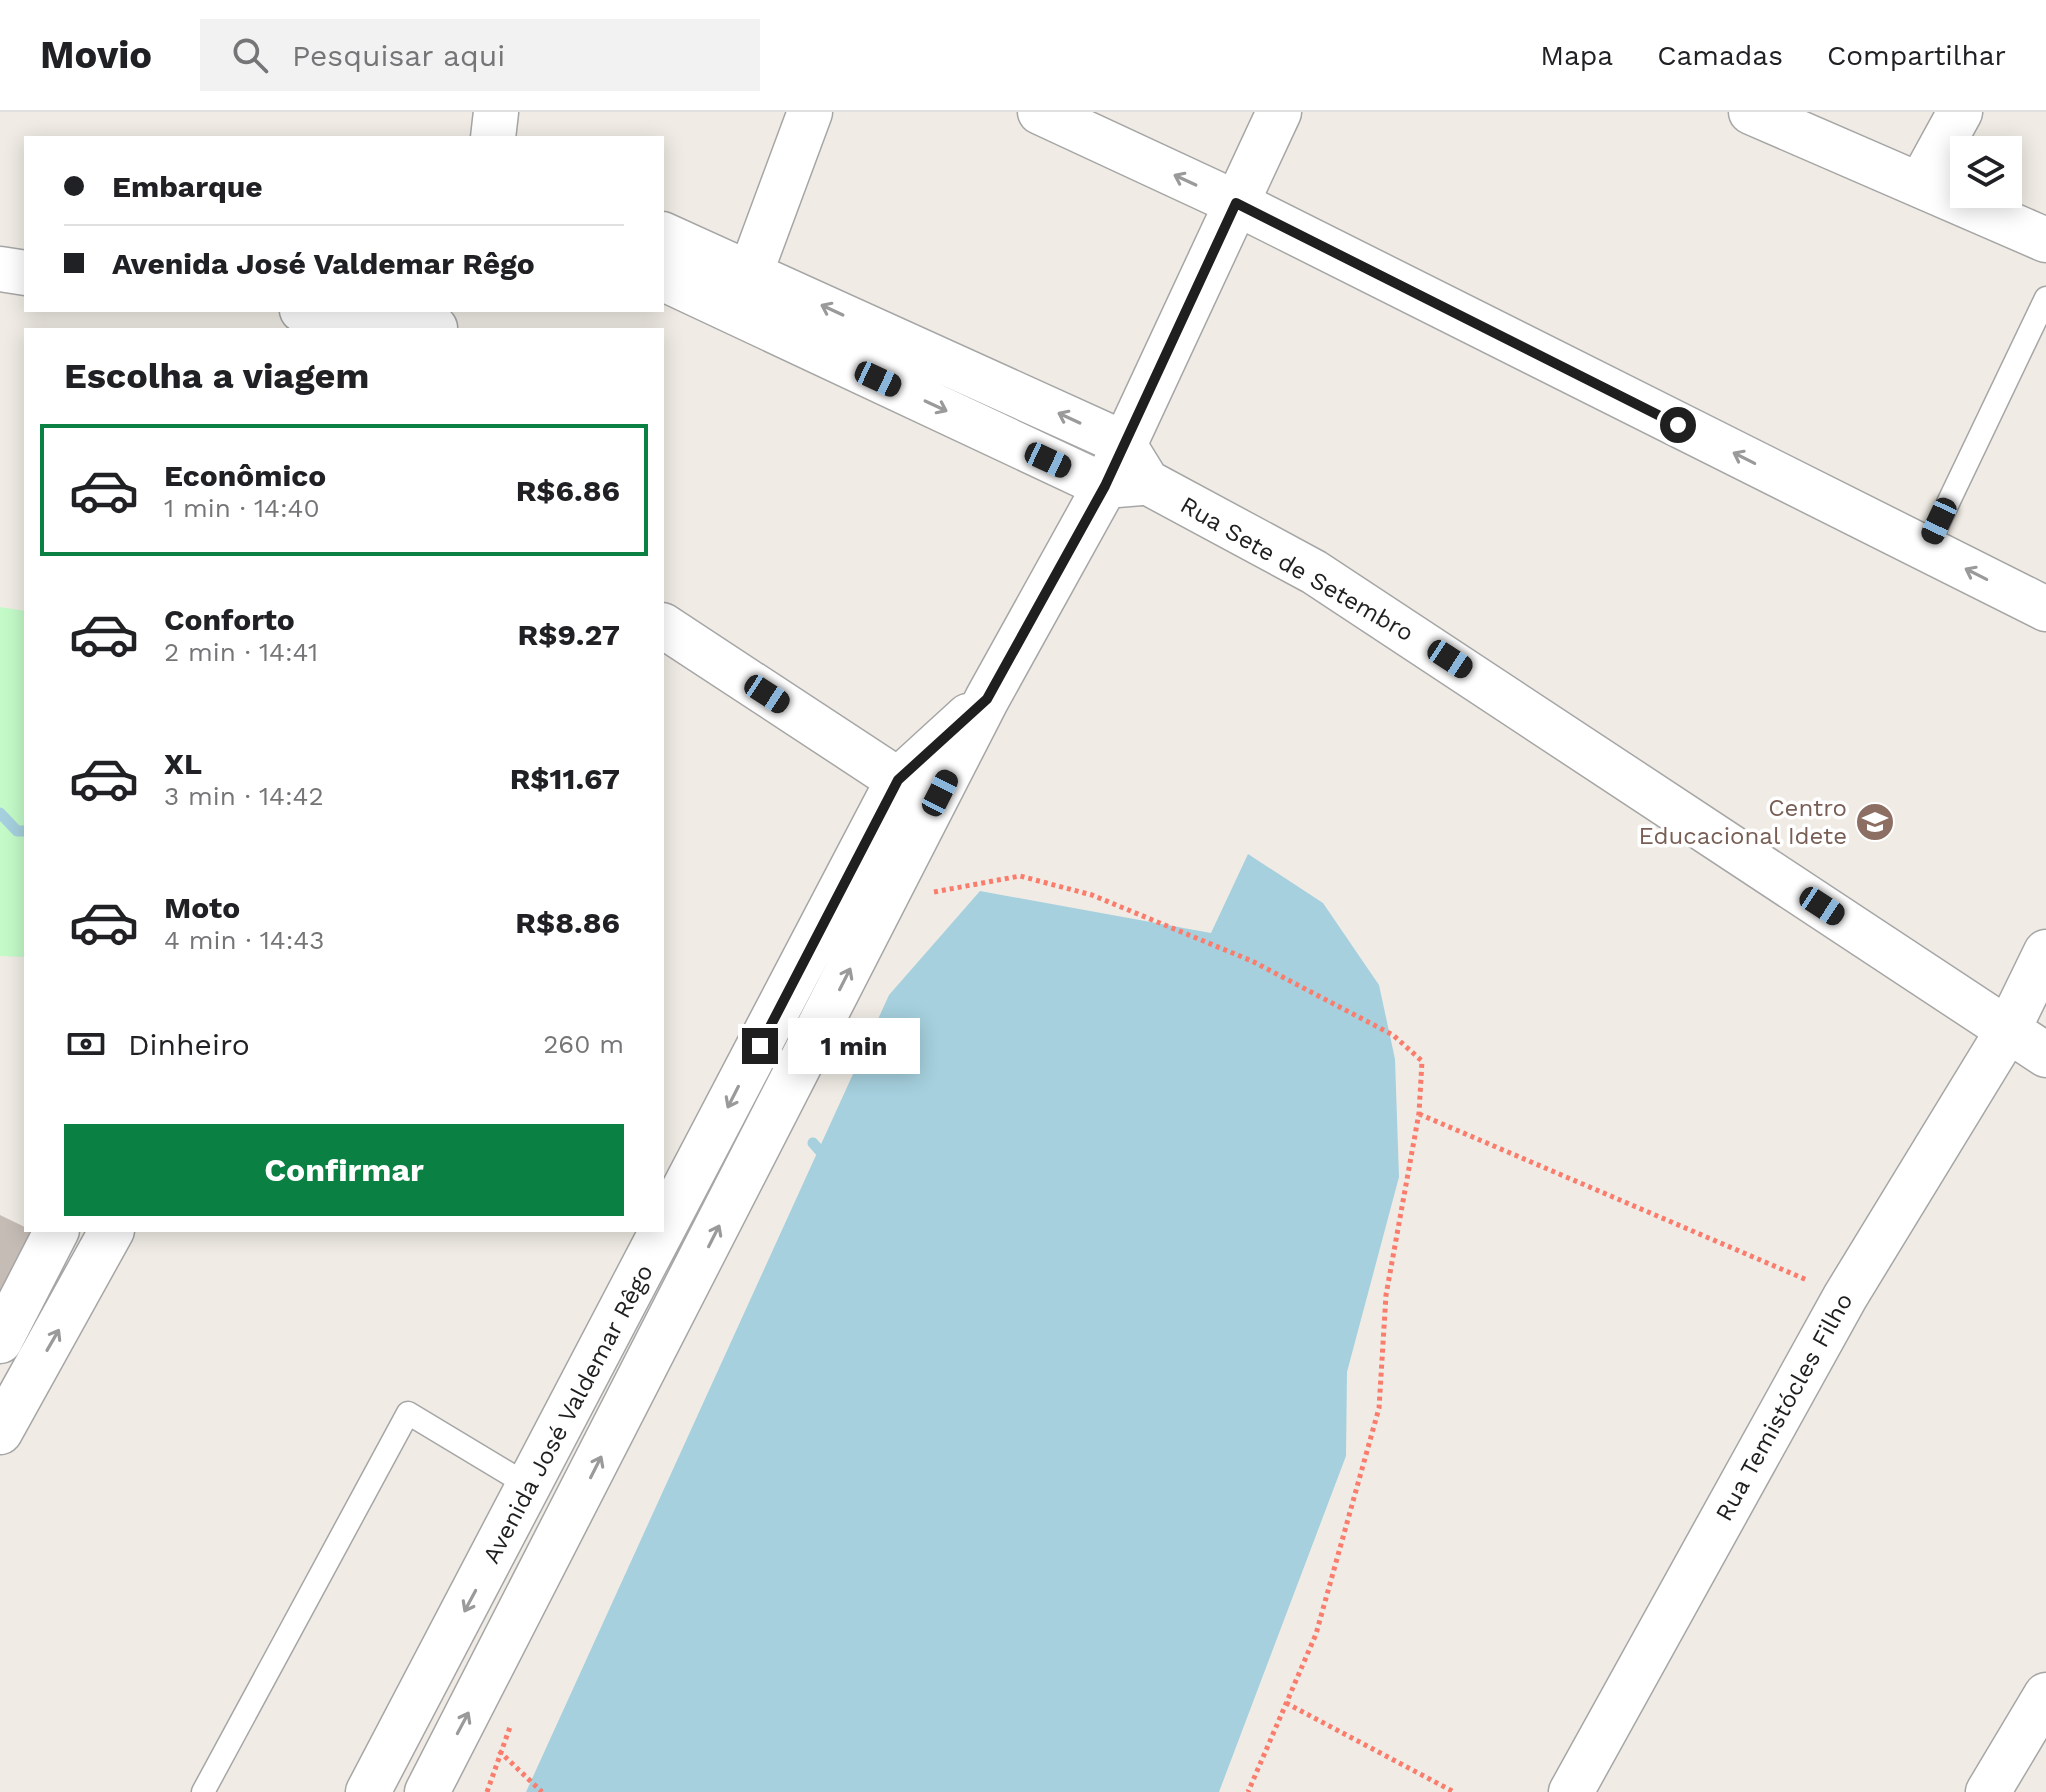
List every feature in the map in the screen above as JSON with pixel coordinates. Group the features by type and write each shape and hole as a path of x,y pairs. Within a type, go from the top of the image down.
{"street":[{"path":"493,136 496,112"},
{"path":"743,292 810,112"},
{"path":"1040,112 1236,203 1926,549 2042,595"},
{"name":"Avenida José Valdemar Rêgo","path":"427,1792 987,699 1126,484 1123,443 1279,112"},
{"path":"1751,112 2046,240"},
{"path":"1920,185 1960,112"},
{"name":"Rua Sete de Setembro","path":"664,235 743,292 1339,588 2046,1055"},
{"path":"0,269 24,273"},
{"name":"Rua Sete de Setembro","path":"664,278 743,292 1123,443"},
{"path":"323,312 437,323"},
{"path":"664,626 898,780 987,699"},
{"name":"Avenida José Valdemar Rêgo","path":"664,1231 898,780"},
{"name":"Rua Temistócles Filho","path":"1571,1792 1845,1297 2008,1030 2046,952"},
{"path":"0,1341 56,1232"},
{"path":"6,1406 111,1232"},
{"name":"Avenida José Valdemar Rêgo","path":"368,1792 663,1232"},
{"path":"531,1487 575,1507"},
{"path":"1988,1792 2046,1695"}],"lane":[{"path":"1926,549 2046,298"},
{"path":"203,1792 408,1413 531,1487"}],"path":[{"path":"1092,895 1252,961 1393,1035 1422,1061 1419,1113 1386,1295 1379,1408 1316,1634 1248,1792"},
{"path":"1419,1113 1845,1297"},
{"path":"1286,1703 1454,1792"},
{"path":"501,1753 542,1792"}],"green space":[{"path":"0,607 24,611 24,957 0,956"}],"water":[{"path":"1248,854 1323,903 1379,985 1395,1059 1399,1177 1347,1372 1346,1456 1219,1792 526,1792 889,995 980,891 1211,933"}],"building":[{"path":"0,1215 24,1227 24,1232 30,1232 0,1296"}],"waterway":[{"path":"0,813 17,831 24,831"},
{"path":"813,1143 827,1159"}],"place":[{"name":"Centro Educacional Idete","path":"1875,822"}],"route":[{"path":"760,1046 898,780 987,699 1105,486 1236,203 1678,425"}]}
